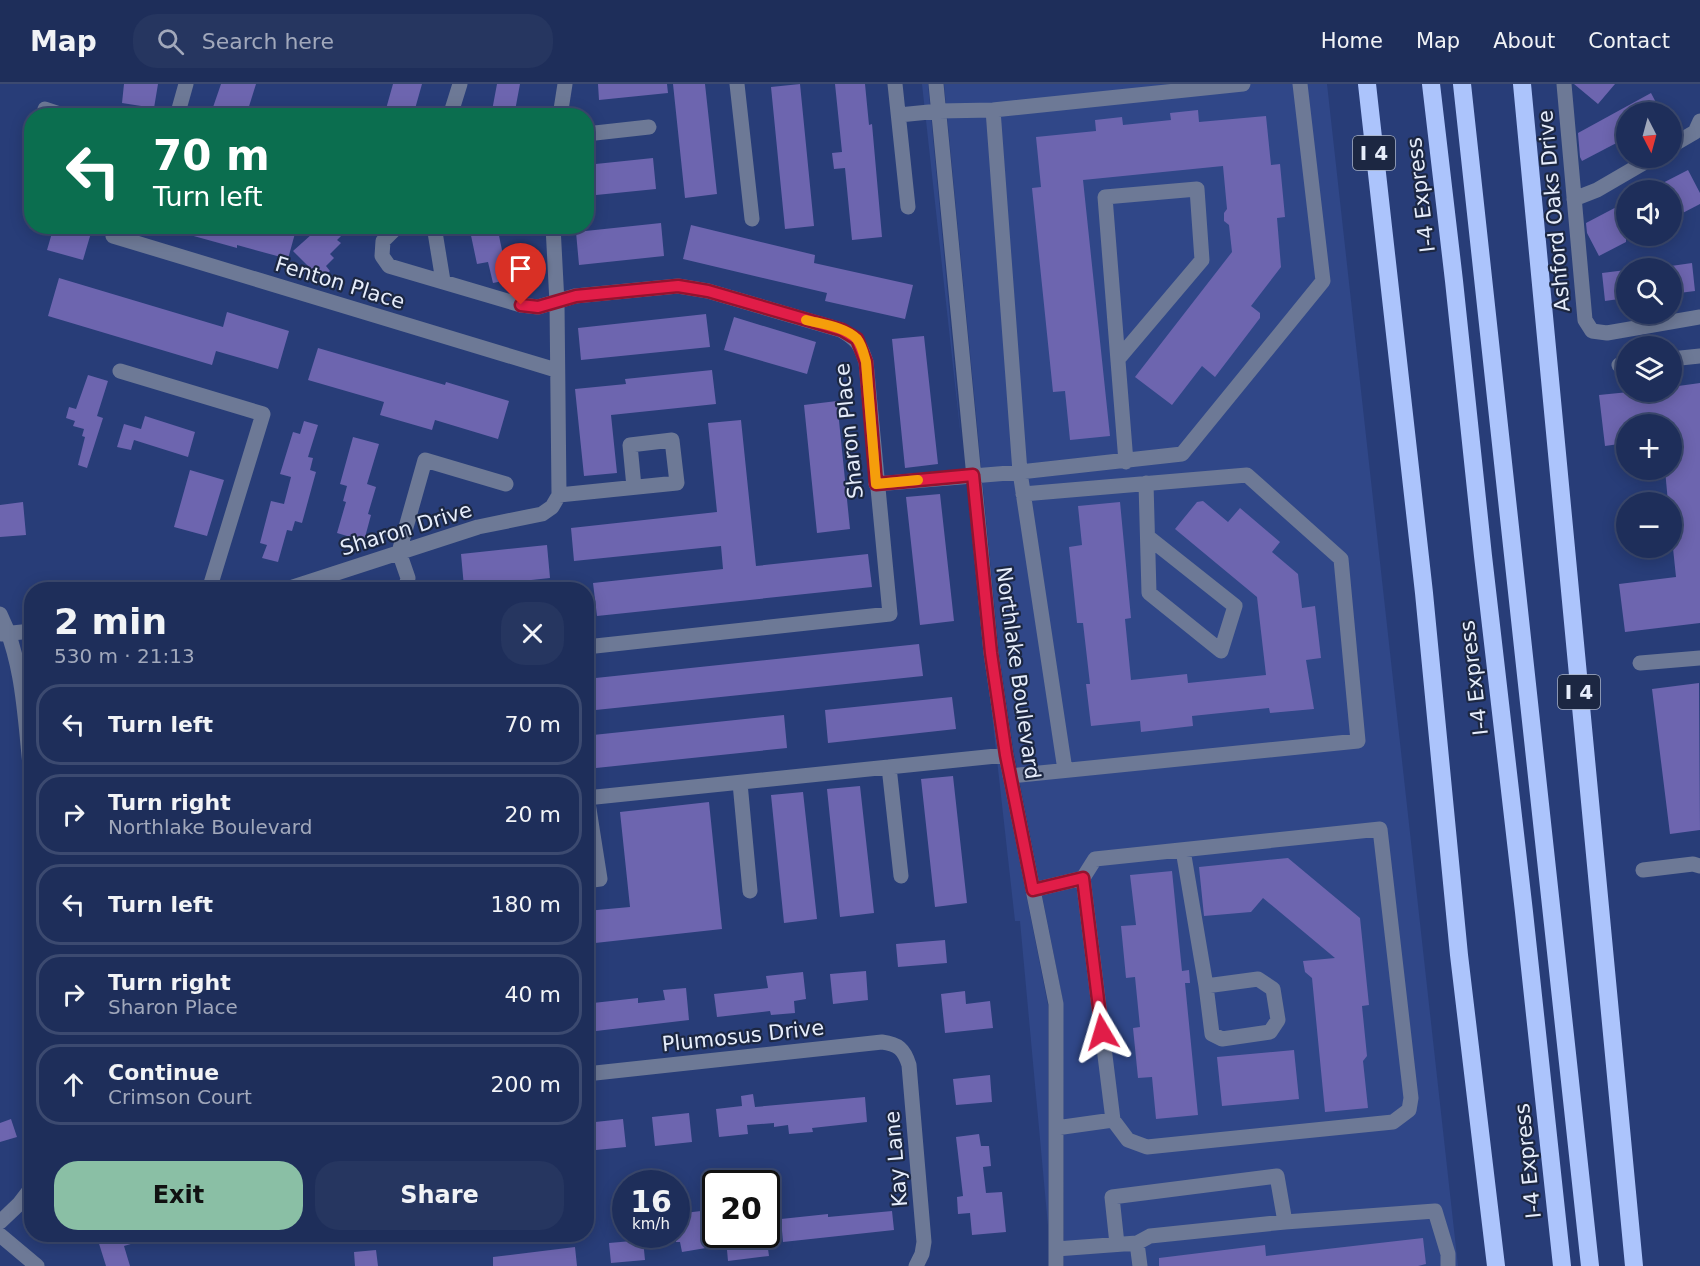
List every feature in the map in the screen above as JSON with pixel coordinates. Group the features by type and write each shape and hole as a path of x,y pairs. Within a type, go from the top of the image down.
{"highway":[{"name":"I 4","path":"1367,84 1424,593 1459,955 1496,1266"},
{"name":"I-4 Express","path":"1431,84 1562,1266"},
{"path":"1462,84 1590,1266"},
{"name":"I 4","path":"1522,84 1634,1266"}],"street":[{"path":"179,108 186,84"},
{"path":"452,108 460,84"},
{"path":"561,108 565,84"},
{"path":"737,84 752,219"},
{"path":"895,84 908,207"},
{"name":"Northlake Boulevard","path":"936,84 991,653 1006,755 1056,1004 1056,1266"},
{"path":"899,115 939,111 993,110 1243,84"},
{"path":"876,484 1126,462 1182,454 1323,281 1300,84"},
{"name":"Ashford Oaks Drive","path":"1564,84 1585,320 1592,331 1616,332 1700,317"},
{"path":"993,110 1020,472 1065,770"},
{"path":"1682,140 1695,132 1700,121"},
{"path":"594,133 649,127"},
{"path":"1574,199 1597,190 1635,168"},
{"path":"1119,358 1202,260 1197,189 1105,197 1126,462"},
{"name":"Sharon Place","path":"391,234 384,241 382,256 389,266 521,305 538,307 576,296 678,286 708,291 842,330 857,339 866,362 890,614 594,646"},
{"path":"435,234 443,281"},
{"path":"553,234 557,303 559,495 634,487"},
{"name":"Fenton Place","path":"113,236 556,370"},
{"path":"1682,358 1700,356"},
{"path":"120,371 263,414 211,582"},
{"path":"407,582 408,578 399,552 425,460 506,484"},
{"path":"1010,776 1358,741 1341,559 1247,475 1023,494"},
{"path":"1146,483 1149,593 1221,651 1235,606 1148,537"},
{"name":"Sharon Drive","path":"308,582 478,527 542,514 552,507 559,495"},
{"path":"0,614 17,670 24,723"},
{"path":"5,634 24,632"},
{"path":"1640,663 1700,658"},
{"path":"594,795 740,783 1006,755"},
{"path":"889,767 901,876"},
{"path":"740,783 750,891"},
{"path":"1380,829 1411,1098 1409,1110 1393,1122 1148,1147 1128,1140 1113,1120 1083,878 1095,860 1183,850 1380,829"},
{"path":"594,841 600,879 594,880"},
{"path":"1183,850 1212,1034 1222,1040 1270,1032 1278,1020 1274,988 1258,979 1206,986"},
{"path":"1643,870 1693,864 1700,866"},
{"path":"1033,890 1083,878"},
{"name":"Plumosus Drive","path":"594,1073 882,1042 894,1043 903,1049"},
{"name":"Kay Lane","path":"903,1049 909,1065 924,1242 922,1254 916,1266"},
{"path":"1056,1128 1113,1120"},
{"path":"1117,1244 1112,1197 1277,1176 1285,1222"},
{"path":"0,1222 24,1197"},
{"path":"1056,1249 1137,1243 1150,1236 1285,1222 1435,1211 1448,1254 1448,1266"},
{"path":"0,1235 37,1266"},
{"path":"1137,1243 1140,1266"}],"shaded area":[{"path":"922,84 928,84 962,448"},
{"path":"944,84 1327,84 1458,1266 1064,1266 1063,1002 1014,753 999,652"},
{"path":"991,706 1048,1005 1048,1226 1020,921 1015,921"}],"building":[{"path":"124,84 158,84 154,108 122,103"},
{"path":"221,84 256,84 248,108 213,108"},
{"path":"393,84 422,84 415,108 386,108"},
{"path":"497,84 520,84 516,108 492,108"},
{"path":"598,84 667,84 668,93 599,100"},
{"path":"673,84 705,84 717,194 685,198"},
{"path":"800,84 814,226 785,229 771,87"},
{"path":"835,84 865,84 869,125 872,124 882,237 852,240 845,168 834,169 832,153 842,152"},
{"path":"1574,84 1615,84 1598,104"},
{"path":"1651,93 1656,102 1635,102"},
{"path":"1198,110 1199,122 1266,116 1271,165 1280,164 1285,217 1277,218 1281,267 1251,306 1260,313 1260,318 1215,377 1202,366 1172,405 1135,377 1232,252 1229,225 1224,221 1224,213 1227,209 1223,166 1083,180 1110,436 1070,440 1065,391 1053,392 1032,188 1041,187 1036,137 1096,131 1095,120 1122,117 1123,125 1171,120 1170,113"},
{"path":"1616,112 1616,143 1582,161 1578,133"},
{"path":"653,158 656,189 594,195 594,164"},
{"path":"1688,170 1700,193 1700,204 1682,213 1682,180 1668,180"},
{"path":"1616,207 1616,246 1618,246 1599,256 1587,233 1586,223"},
{"path":"661,223 664,256 579,265 576,234 594,234 594,230"},
{"path":"691,225 815,255 814,263 913,285 905,319 825,301 827,293 683,259"},
{"path":"52,234 91,234 83,260 47,250"},
{"path":"186,234 295,234 288,259 237,245 237,248"},
{"path":"312,234 343,234 337,240 341,243 330,254 334,258 326,266 330,271 321,279 293,251"},
{"path":"471,234 499,234 503,255 518,252 523,277 493,283 488,262 477,264"},
{"path":"1692,263 1695,291 1682,293 1682,264"},
{"path":"1616,271 1616,299 1605,301 1602,273"},
{"path":"59,278 223,327 227,312 289,331 278,369 216,351 212,365 48,316"},
{"path":"706,314 710,347 581,360 578,328"},
{"path":"734,317 816,342 807,374 724,350"},
{"path":"924,336 938,464 905,468 892,339"},
{"path":"318,348 509,401 498,439 435,420 432,430 380,415 384,402 308,380"},
{"path":"712,370 716,404 611,415 617,473 584,476 575,389 626,384 625,379"},
{"path":"88,375 108,381 97,416 103,418 87,468 78,465 85,437 82,436 84,429 73,426 75,421 66,418 69,407 76,409"},
{"path":"1700,383 1700,623 1625,632 1619,584 1676,577 1674,558 1682,558 1682,492 1667,492 1666,480 1682,480 1682,414 1616,414 1616,444 1605,446 1599,395 1616,393 1616,402 1682,402 1682,385"},
{"path":"837,401 850,529 817,533 804,405"},
{"path":"145,416 195,432 188,457 134,440 131,450 117,447 124,424 141,429"},
{"path":"741,420 756,566 868,554 872,587 597,616 594,583 723,569 721,546 574,561 571,528 717,512 708,423"},
{"path":"304,421 318,425 308,457 313,458 310,470 316,472 302,523 295,521 292,531 287,530 278,562 262,558 267,545 260,543 271,501 284,504 291,477 280,474 293,432 300,434"},
{"path":"353,437 379,444 367,484 376,487 368,514 371,515 364,541 337,533 346,502 343,501 347,486 340,484"},
{"path":"190,470 224,480 207,536 174,527"},
{"path":"940,494 954,621 920,625 906,497"},
{"path":"1203,501 1228,522 1240,508 1280,542 1272,552 1298,574 1302,608 1315,606 1321,658 1306,660 1314,709 1270,713 1269,708 1192,716 1193,726 1141,732 1140,721 1091,726 1086,684 1090,684 1083,623 1077,623 1069,547 1082,545 1078,506 1120,502 1131,618 1125,619 1131,680 1187,674 1188,683 1266,675 1257,597 1175,529 1197,502"},
{"path":"23,502 26,535 0,537 0,505"},
{"path":"547,545 550,578 512,582 464,582 461,554"},
{"path":"919,644 923,676 594,710 594,678"},
{"path":"1699,683 1700,830 1670,834 1652,689"},
{"path":"952,697 956,729 828,743 825,710"},
{"path":"784,715 787,748 596,768 594,735"},
{"path":"953,776 967,903 935,907 921,779"},
{"path":"860,786 874,913 840,917 827,789"},
{"path":"803,792 817,919 784,923 771,795"},
{"path":"709,802 722,929 594,943 594,910 630,907 620,812"},
{"path":"1288,858 1360,918 1369,1005 1362,1006 1367,1056 1363,1061 1368,1108 1325,1112 1312,978 1305,972 1303,961 1335,958 1263,898 1251,912 1204,916 1199,867"},
{"path":"1172,871 1182,971 1189,970 1190,983 1185,983 1198,1115 1156,1119 1152,1077 1138,1078 1133,1028 1140,1027 1135,977 1126,978 1121,926 1136,925 1130,875"},
{"path":"945,940 947,963 898,967 896,944"},
{"path":"866,971 868,1000 833,1004 830,974"},
{"path":"803,972 806,999 794,1001 795,1013 771,1015 770,1011 717,1017 714,994 768,988 766,976"},
{"path":"686,988 689,1020 596,1031 594,1003 638,998 638,1003 665,1000 663,990"},
{"path":"965,991 966,1004 990,1001 993,1028 945,1033 941,994"},
{"path":"1294,1050 1299,1099 1222,1106 1217,1057"},
{"path":"990,1075 992,1102 956,1105 953,1079"},
{"path":"753,1094 755,1107 865,1097 867,1122 812,1128 813,1132 789,1134 788,1125 774,1127 774,1123 747,1125 748,1134 719,1137 716,1109 742,1106 741,1096"},
{"path":"689,1113 692,1142 655,1146 652,1117"},
{"path":"11,1119 17,1137 0,1142 0,1123"},
{"path":"623,1119 626,1147 594,1150 594,1122"},
{"path":"979,1134 981,1146 989,1146 991,1166 983,1167 986,1193 1002,1192 1006,1232 972,1235 970,1213 958,1214 957,1197 963,1196 956,1137"},
{"path":"701,1211 702,1248 706,1248 682,1252 681,1248 690,1248 690,1212"},
{"path":"892,1211 894,1230 783,1242 781,1219"},
{"path":"1423,1238 1426,1264 1418,1266 1159,1266 1159,1258 1265,1245 1266,1256"},
{"path":"98,1242 138,1242 124,1246 130,1266 106,1266"},
{"path":"609,1243 612,1243 612,1248 644,1248 645,1260 611,1263"},
{"path":"575,1247 577,1266 493,1266 493,1257"},
{"path":"727,1248 768,1248 769,1256 728,1261"},
{"path":"376,1250 378,1266 355,1266 354,1252"}],"slow traffic":[{"path":"806,320 842,330 857,339 862,350 866,362 876,484 918,480"}],"route":[{"path":"521,305 538,307 576,296 678,286 708,291 842,330 857,339 866,362 876,484 973,475 991,653 1006,755 1033,890 1083,878 1102,1032"}]}
